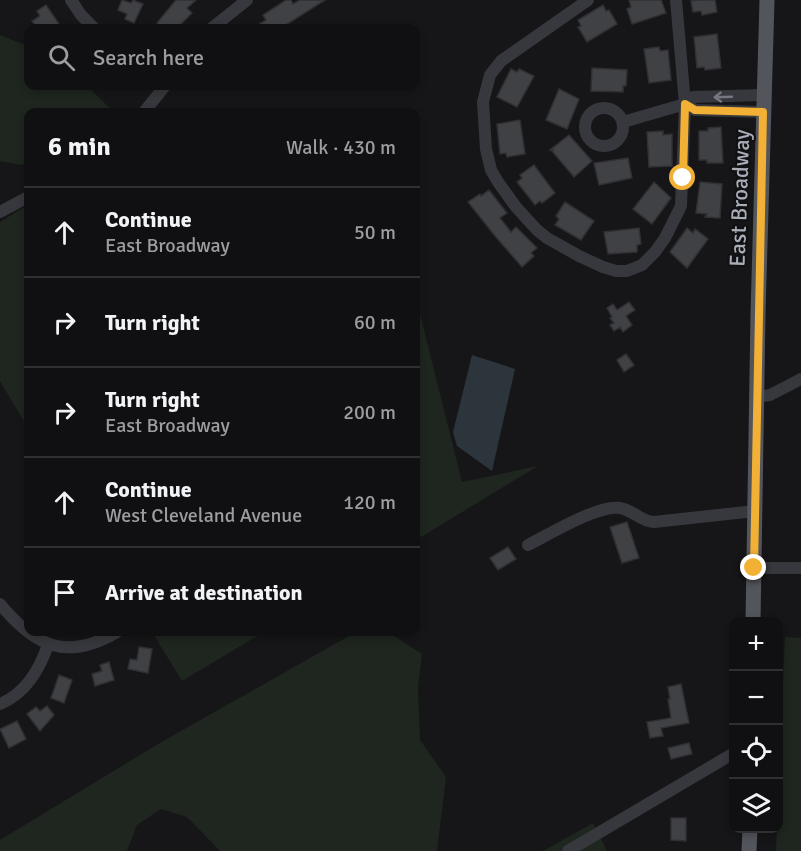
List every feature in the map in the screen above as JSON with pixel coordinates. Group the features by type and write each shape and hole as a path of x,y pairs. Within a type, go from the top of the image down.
{"main road":[{"name":"East Broadway","path":"753,617 763,95 767,0"},
{"path":"749,851 750,833"}],"street":[{"path":"71,0 90,24"},
{"path":"217,24 247,0"},
{"path":"588,0 501,61 488,80 484,94 483,117 488,162 498,182 529,222 547,238 603,267 627,271 642,265 655,252 665,238 681,206 685,104 676,0"},
{"path":"147,108 162,90"},
{"path":"623,122 685,104 693,97 763,95"},
{"path":"685,104 695,110 763,112"},
{"path":"0,212 24,198"},
{"path":"757,397 770,395 801,379"},
{"path":"528,545 593,512 606,508 618,507 646,522 755,511"},
{"path":"754,568 801,568"},
{"path":"0,604 24,630"},
{"path":"32,636 48,645 82,646 110,636"},
{"path":"0,704 18,694 29,682 48,645"},
{"path":"568,851 729,756"}],"shaded area":[{"path":"0,35 24,44 24,90 91,90 110,108 24,108 24,164 0,161"},
{"path":"24,207 24,421 0,381 0,222"},
{"path":"420,314 462,482 538,466 420,538"},
{"path":"472,355 515,369 492,471 457,446 453,432"},
{"path":"154,636 257,636 182,681"},
{"path":"349,636 394,636 422,654 418,687 420,740 446,777 437,851 220,851 187,817 161,809 137,825 127,851 0,851 0,840 158,744"},
{"path":"785,637 801,638 801,851 776,851 777,833 783,833"},
{"path":"593,823 607,851 543,851"}],"building":[{"path":"122,0 131,3 133,0 143,4 134,23 125,19 127,14 118,10"},
{"path":"176,0 196,0 187,8 192,13 181,24 157,23"},
{"path":"286,0 291,0 293,4 300,0 325,0 287,24 260,24 266,20 263,15"},
{"path":"629,0 661,0 666,13 632,24 627,9 631,7"},
{"path":"715,0 717,12 702,15 701,11 693,12 691,1"},
{"path":"46,5 59,24 34,24 32,21 40,16 37,11"},
{"path":"603,5 606,11 609,10 617,24 587,42 578,27 581,26 578,20"},
{"path":"717,34 721,68 705,70 704,67 697,68 694,37"},
{"path":"659,47 660,51 668,50 671,80 649,83 644,49"},
{"path":"592,68 627,70 626,86 623,86 623,92 591,91"},
{"path":"511,69 517,72 519,69 534,76 517,107 497,97"},
{"path":"559,89 579,99 567,129 546,120"},
{"path":"520,120 525,154 507,157 506,153 500,154 497,124"},
{"path":"721,127 723,163 707,163 707,160 699,160 699,131"},
{"path":"663,131 663,135 672,134 672,166 649,167 647,132"},
{"path":"569,135 592,161 574,177 552,151 554,150 550,150"},
{"path":"628,158 632,178 599,185 594,163"},
{"path":"534,165 555,193 542,203 540,201 535,205 517,182 522,178 520,175"},
{"path":"654,182 671,198 652,224 633,209"},
{"path":"700,182 722,184 720,218 705,217 707,214 696,213"},
{"path":"489,190 507,213 500,218 511,232 516,227 537,248 531,253 534,256 522,267 468,202"},
{"path":"565,202 594,221 581,240 555,225 559,219 556,216"},
{"path":"639,228 641,244 637,245 637,252 608,254 604,232"},
{"path":"687,228 693,233 695,229 708,239 687,268 670,252"},
{"path":"629,302 635,310 626,316 632,325 623,332 620,327 614,331 610,325 614,323 607,308 613,304 617,310"},
{"path":"626,354 634,365 624,372 617,360"},
{"path":"627,522 639,558 622,563 610,527"},
{"path":"508,547 516,559 498,570 490,558"},
{"path":"139,647 152,649 148,673 128,669 130,659 137,660"},
{"path":"109,662 114,680 95,686 92,674 102,671 100,665"},
{"path":"59,675 72,680 64,703 51,698"},
{"path":"681,684 689,723 661,728 663,736 650,738 647,722 671,718 668,687"},
{"path":"47,706 54,715 40,731 27,714 36,707 40,711"},
{"path":"17,721 26,739 9,748 0,729"},
{"path":"689,743 692,754 671,759 668,748"},
{"path":"671,818 686,818 686,841 671,840"}],"route":[{"path":"683,178 685,104 695,110 763,112 754,568"}]}
